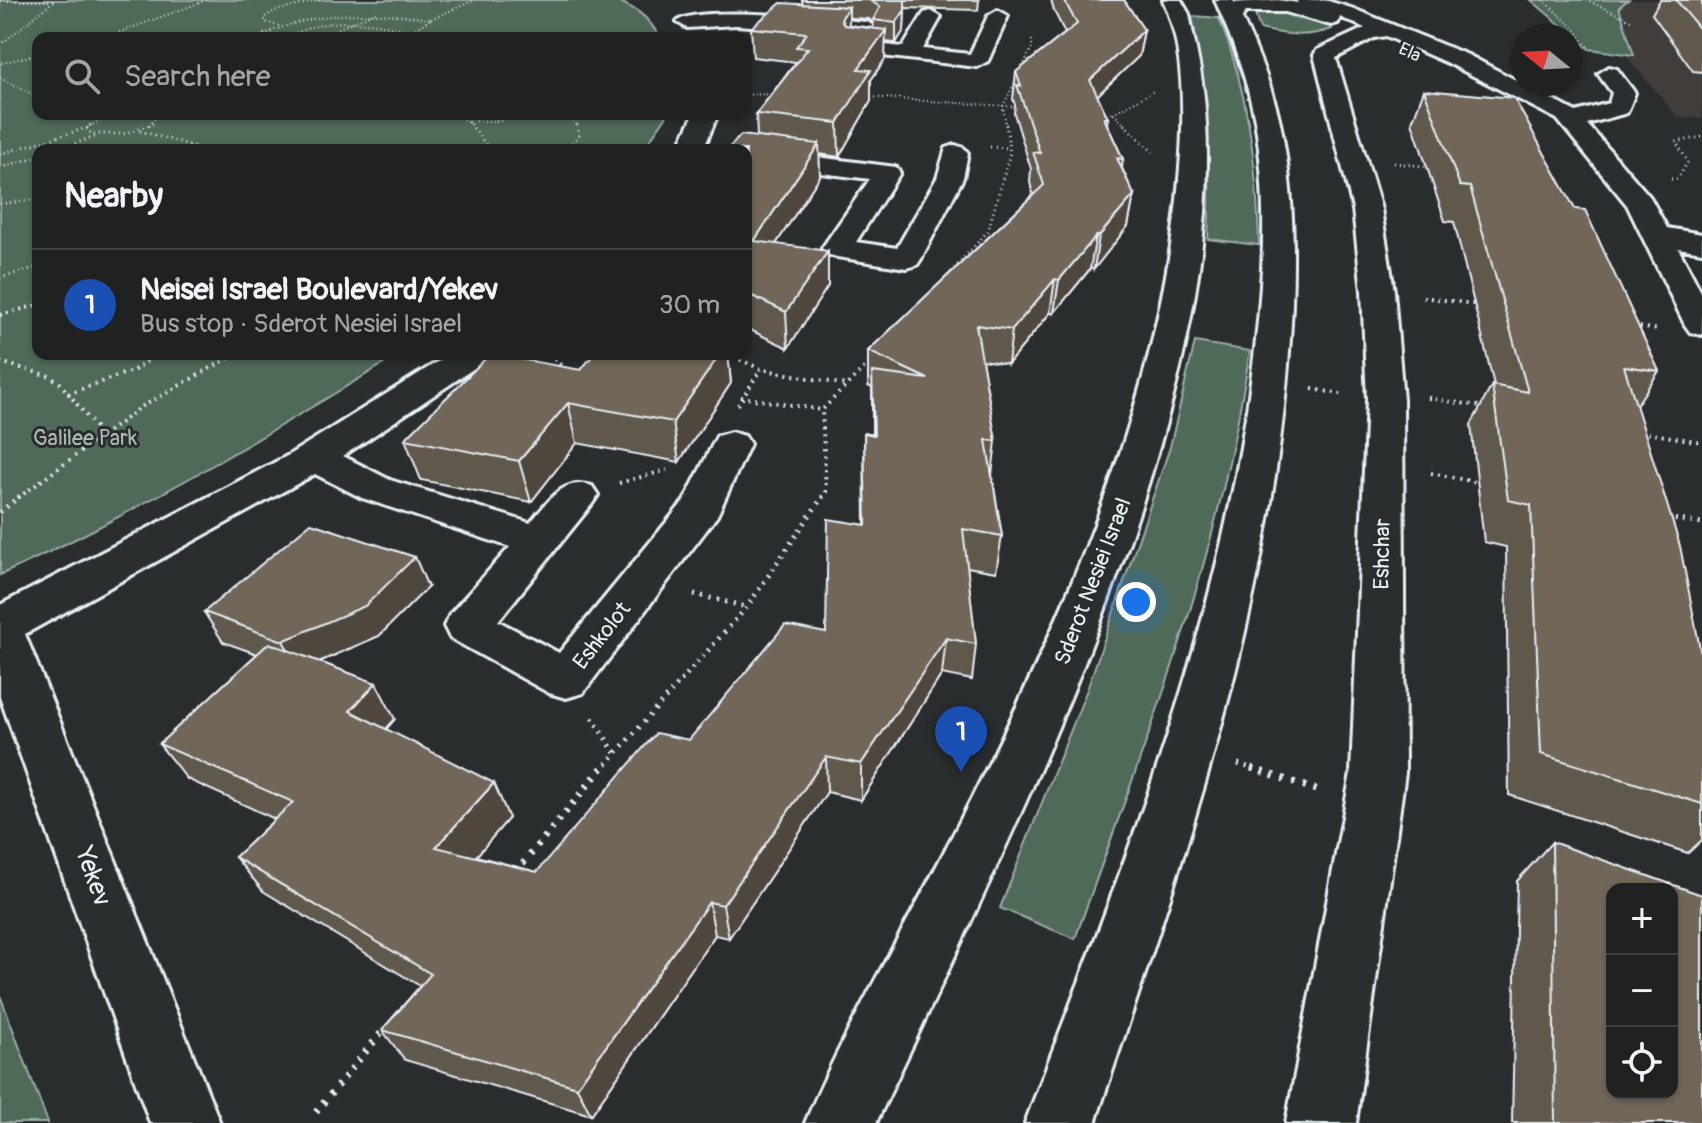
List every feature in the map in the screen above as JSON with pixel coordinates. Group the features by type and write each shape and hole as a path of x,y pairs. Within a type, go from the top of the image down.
{"street":[{"name":"Sderot Nesiei Israel","path":"840,1123 1047,699 1118,518 1164,365 1184,262 1192,190 1194,119 1179,14 1172,0"},
{"name":"Ela","path":"1305,0 1394,29 1565,114 1640,203 1702,325"},
{"name":"Ela","path":"1228,8 1269,3 1394,29 1578,128"},
{"path":"666,6 690,30 736,19 867,28 854,48 977,61 998,16"},
{"path":"1060,1123 1192,748 1244,550 1271,383 1281,242 1274,148 1261,86 1228,8"},
{"path":"909,54 931,17"},
{"name":"Eshchar","path":"1321,1123 1378,773 1384,395 1378,291 1367,209 1325,55 1394,29"},
{"path":"1578,128 1619,108 1624,93 1609,74"},
{"path":"694,144 704,120"},
{"path":"752,157 887,173 837,248 906,259 950,178 955,153"},
{"path":"1656,235 1702,243"},
{"path":"0,628 313,457 431,385 465,360"},
{"name":"Eshkolot","path":"577,495 467,626 566,679 702,506 731,444"},
{"path":"313,457 376,489 539,541"},
{"name":"Yekev","path":"0,628 185,1123"}],"path":[{"path":"0,1 55,0"},
{"path":"0,45 55,0"},
{"path":"120,32 207,0"},
{"path":"281,26 265,22 265,17 275,11 321,0"},
{"path":"300,32 323,24 360,20 411,31 475,0"},
{"path":"1543,0 1576,30 1609,74"},
{"path":"1586,0 1633,21"},
{"path":"331,32 377,12"},
{"path":"268,32 335,13 377,12 431,19"},
{"path":"0,70 5,66 1,63 32,55"},
{"path":"0,78 32,94"},
{"path":"752,95 776,94"},
{"path":"867,97 1034,108"},
{"path":"939,286 988,231 1010,153 1003,106"},
{"path":"1097,112 1113,113 1192,190"},
{"path":"33,144 87,128 100,120"},
{"path":"74,144 99,136 138,130 156,120"},
{"path":"468,121 505,120"},
{"path":"571,144 579,136 575,120"},
{"path":"468,121 485,144"},
{"path":"87,128 91,134 99,136"},
{"path":"138,130 186,144"},
{"path":"1621,179 1677,179 1688,162 1676,142 1702,137"},
{"path":"0,154 32,144"},
{"path":"0,168 32,158"},
{"path":"1353,158 1445,168"},
{"path":"0,204 32,200"},
{"path":"0,278 32,269"},
{"path":"1378,291 1486,306"},
{"path":"0,315 32,306"},
{"path":"1625,325 1671,332"},
{"path":"514,874 593,779 747,607 826,492 822,410 875,357"},
{"path":"68,394 134,370 149,360"},
{"path":"0,512 100,433 162,393 225,360"},
{"path":"556,360 572,375"},
{"path":"741,360 761,369 847,385"},
{"path":"0,362 49,376 100,433"},
{"path":"761,369 741,397 822,410"},
{"path":"1271,383 1490,408"},
{"path":"1626,430 1702,442"},
{"path":"1383,464 1489,484"},
{"path":"577,495 671,469"},
{"path":"1656,516 1702,524"},
{"path":"1192,748 1372,809"},
{"path":"316,1112 395,1017"}],"shaded area":[{"path":"1578,0 1702,0 1702,119 1677,116"}],"green space":[{"name":"Galilee Park","path":"0,0 615,0 641,14 651,24 656,32 32,32 32,120 664,120 647,144 32,144 32,360 390,360 153,498 0,575"},
{"path":"1531,0 1628,0 1619,7 1634,55 1589,49 1582,43 1582,24 1559,24"},
{"path":"1269,8 1332,21 1332,29 1296,35 1260,29 1254,12"},
{"path":"1192,16 1219,18 1238,74 1250,130 1259,245 1208,239 1207,127"},
{"path":"1195,342 1250,351 1236,432 1216,520 1180,641 1075,939 1000,908 1088,687 1170,447"},
{"path":"0,995 48,1123 0,1123"}],"building":[{"path":"869,0 905,0 905,10 896,23 873,20 880,7"},
{"path":"1064,0 1124,0 1144,30 1090,80 1108,118 1104,118 1123,159 1117,158 1134,195 1012,330 976,325 996,441 986,440 1002,536 963,529 976,644 946,638 861,764 826,757 723,905 709,902 577,1087 382,1030 431,974 235,857 293,802 159,744 269,643 376,683 350,711 494,783 436,847 537,872 656,733 689,740 785,625 826,633 828,519 866,525 864,433 874,435 872,372 928,379 868,351 1044,185 1033,152 1040,153 1017,85 1021,86 1016,72 1077,24"},
{"path":"1676,0 1702,0 1702,32"},
{"path":"781,3 849,7 841,19 844,25 886,30 858,69 871,70 838,123 756,114 808,48 796,47 807,33 751,28"},
{"path":"1424,90 1514,98 1575,209 1585,210 1659,371 1624,366 1680,546 1702,659 1702,804 1541,754 1531,505 1508,500 1492,385 1528,392 1470,187 1460,186"},
{"path":"741,135 819,144 754,241 828,251 786,312 752,296 752,144 733,144"},
{"path":"484,360 524,360 581,370 589,360 716,360 673,422 568,403 519,461 405,439"},
{"path":"311,523 415,557 365,606 283,641 204,612"},
{"path":"1552,842 1668,883 1606,883 1606,1099 1678,1099 1678,887 1702,895 1702,1123 1555,1123"}],"place":[{"name":"Neisei Israel Boulevard/Yekev","path":"961,772"}]}
